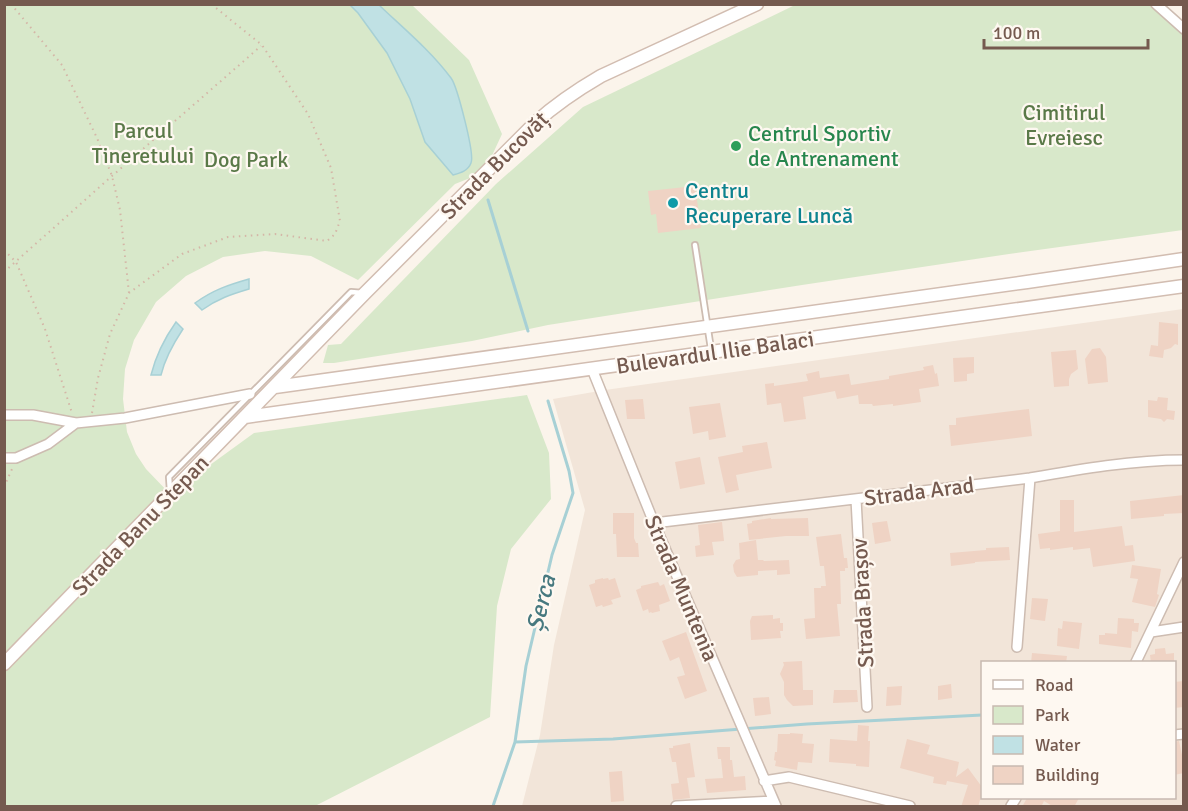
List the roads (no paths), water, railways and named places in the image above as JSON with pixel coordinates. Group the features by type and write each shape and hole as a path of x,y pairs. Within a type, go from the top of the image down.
{"main road":[{"name":"Strada Bucovăț","path":"275,387 365,293 555,105 601,76 757,4"},
{"name":"Bulevardul Ilie Balaci","path":"275,387 1184,259"},
{"name":"Bulevardul Ilie Balaci","path":"245,417 1184,286"},
{"name":"Strada Banu Stepan","path":"4,664 275,387"}],"street":[{"path":"1156,4 1184,29"},
{"name":"Strada Muntenia","path":"592,369 654,523 775,804"},
{"path":"4,415 33,416 76,423 90,422 125,418 250,394"},
{"path":"4,458 16,458 48,444 76,423"},
{"name":"Strada Arad","path":"654,523 1030,478 1090,468 1184,460"},
{"path":"1017,647 1030,478"},
{"name":"Strada Brașov","path":"856,499 867,707"},
{"path":"1137,661 1184,562"},
{"path":"1151,632 1184,627"},
{"path":"764,781 789,777 910,807"},
{"path":"676,807 775,804"}],"lane":[{"path":"695,245 712,352"},
{"path":"170,494 169,477 351,292 365,293"},
{"path":"250,394 275,387"}],"water":[{"path":"350,5 379,5 425,49 451,78 461,106 472,157 470,166 466,170 453,175 425,142 410,99 387,53"},
{"path":"249,279 249,289 225,297 202,310 195,303 221,288"},
{"path":"176,322 183,329 170,351 161,375 151,375 161,347"}],"waterway":[{"name":"Șerca","path":"488,200 528,331"},
{"name":"Șerca","path":"493,806 515,742 526,666 552,555 573,493 569,471 548,401"},
{"path":"515,742 613,739 807,724 981,715"}],"place":[{"name":"Centrul Sportiv de Antrenament","path":"736,146"},
{"name":"Centru Recuperare Luncă","path":"673,203"}],"park label":[{"name":"Cimitirul Evreiesc","path":"1064,124"},
{"name":"Parcul Tineretului","path":"143,142"},
{"name":"Dog Park","path":"246,159"}]}
